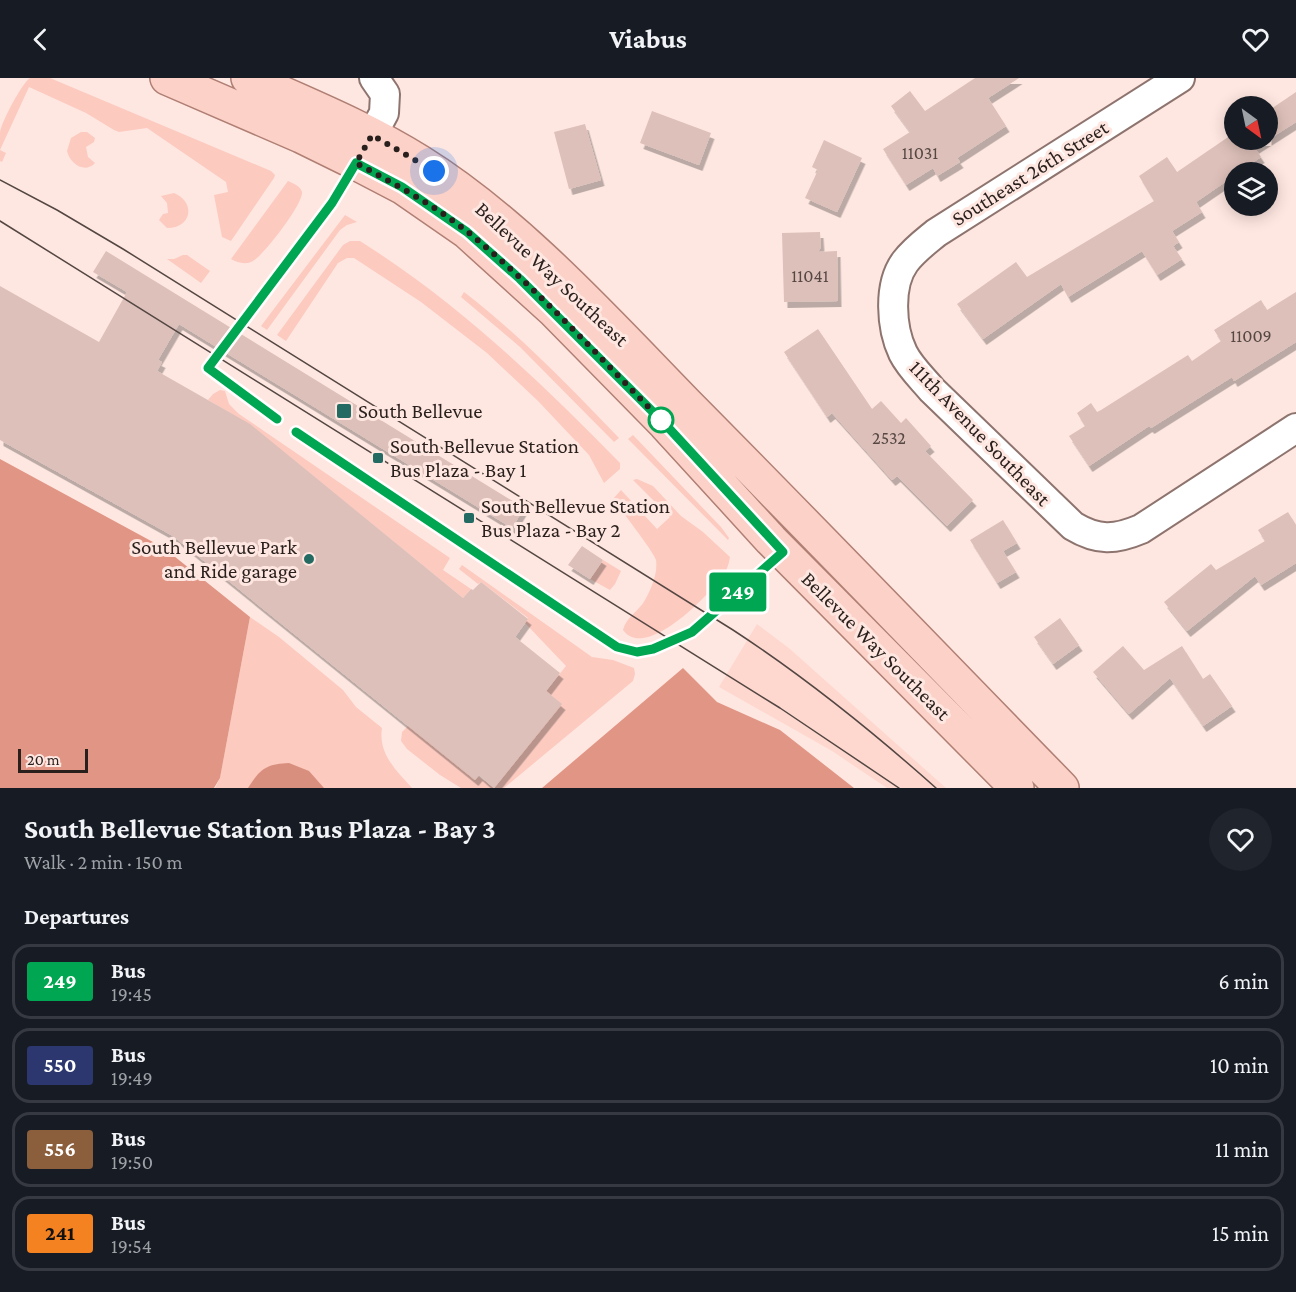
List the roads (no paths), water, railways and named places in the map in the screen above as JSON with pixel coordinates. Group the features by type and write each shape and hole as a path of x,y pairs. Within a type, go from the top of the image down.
{"main road":[{"name":"Bellevue Way Southeast","path":"167,78 301,136 356,163 402,187 467,232 520,279 665,424 783,552 1017,788"},
{"name":"Bellevue Way Southeast","path":"248,78 372,135 420,162 477,203 532,249 824,542 1062,788"},
{"path":"783,552 844,576 871,593"}],"street":[{"path":"356,163 384,113 385,94 374,78"},
{"name":"Southeast 26th Street","path":"896,283 903,264 936,232 1180,78"},
{"name":"111th Avenue Southeast","path":"896,283 894,311 897,333 903,353 915,371 1073,526 1087,535 1121,537 1141,529 1296,428"}],"tram line":[{"path":"0,180 123,249 733,630 786,666 837,705 936,788"},
{"path":"0,221 780,708 899,788"}],"place":[{"name":"South Bellevue","path":"344,411"},
{"name":"South Bellevue Station Bus Plaza - Bay 1","path":"378,458"},
{"name":"South Bellevue Station Bus Plaza - Bay 2","path":"469,518"},
{"name":"South Bellevue Park and Ride garage","path":"309,559"}]}
